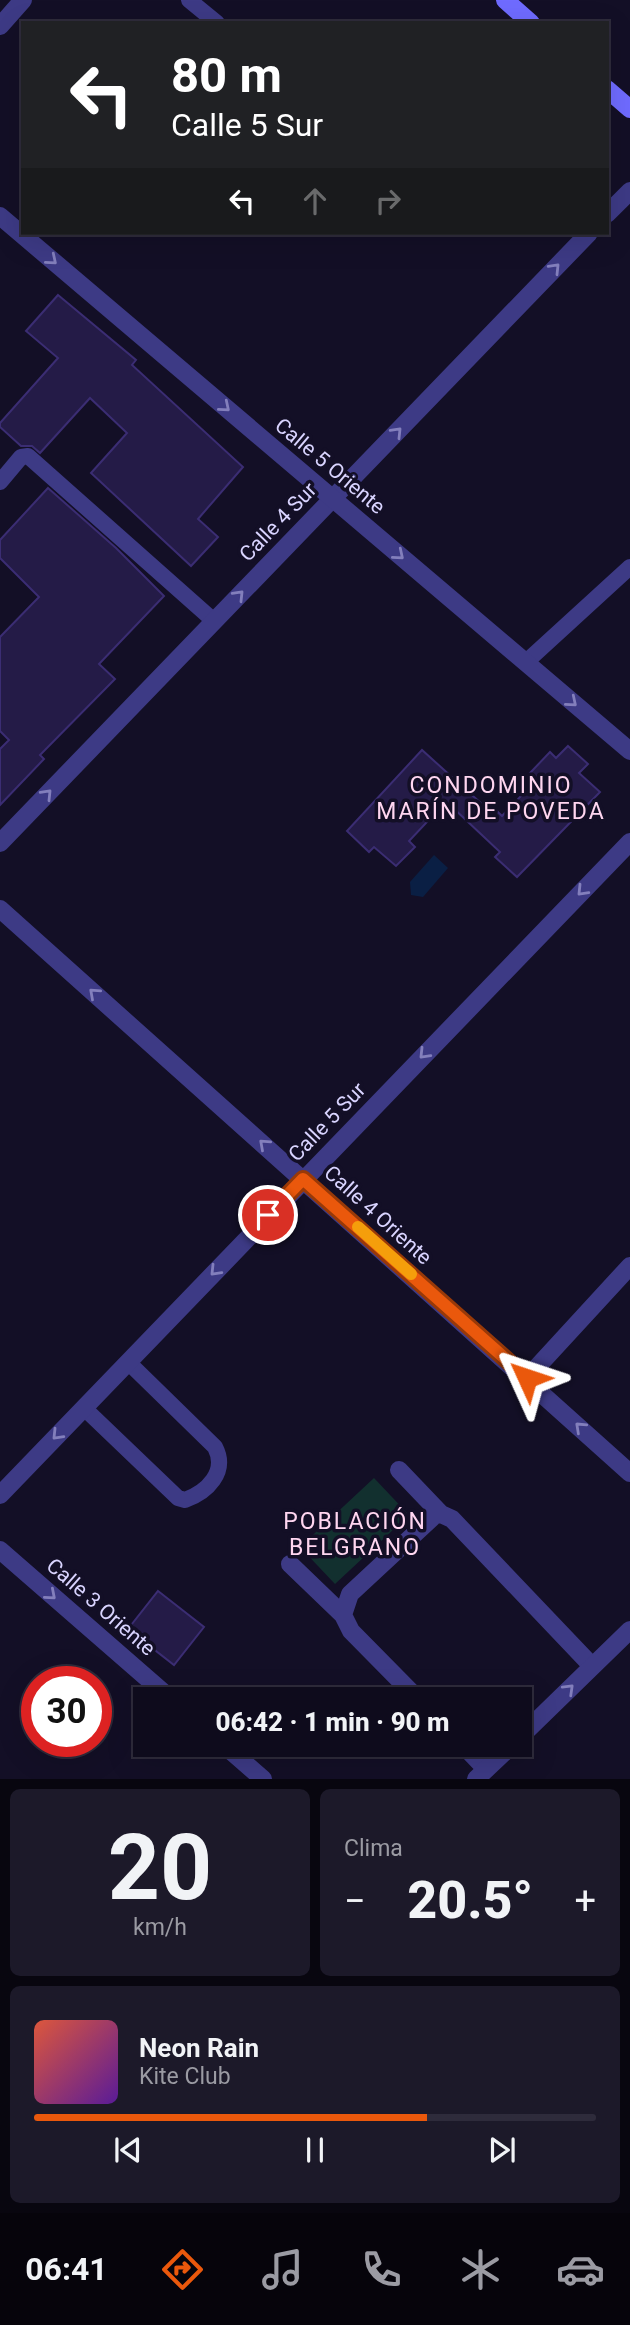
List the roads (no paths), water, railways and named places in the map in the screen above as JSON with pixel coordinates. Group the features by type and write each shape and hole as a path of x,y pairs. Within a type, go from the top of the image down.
{"main road":[{"path":"505,0 529,21"},
{"path":"609,91 630,109"}],"street":[{"path":"0,26 23,0"},
{"path":"609,212 630,191"},
{"name":"Calle 5 Oriente","path":"0,216 21,234"},
{"name":"Calle 5 Oriente","path":"22,235 630,751"},
{"name":"Calle 4 Sur","path":"0,844 587,235"},
{"name":"Calle 5 Sur","path":"0,1495 630,842"},
{"name":"Calle 4 Oriente","path":"0,909 630,1473"},
{"path":"527,1378 630,1266"},
{"path":"399,1470 441,1514 452,1519 592,1667"},
{"path":"343,1615 350,1594 435,1515 441,1514"},
{"name":"Calle 3 Oriente","path":"0,1550 158,1687"},
{"path":"290,1564 343,1615 351,1631 406,1687"},
{"path":"532,1725 630,1630"},
{"path":"238,1757 263,1779"},
{"path":"470,1757 481,1774 499,1757"}],"lane":[{"path":"189,0 215,21"},
{"path":"0,482 21,457 28,456 214,621"},
{"path":"526,662 630,567"},
{"path":"84,1408 178,1498 185,1500 197,1495 216,1477 220,1469 220,1457 215,1447 128,1362"}],"water":[{"path":"434,855 448,868 423,897 411,895 410,882"}],"district":[{"name":"CONDOMINIO MARÍN DE POVEDA","path":"491,798"},
{"name":"POBLACIÓN BELGRANO","path":"355,1534"}]}
